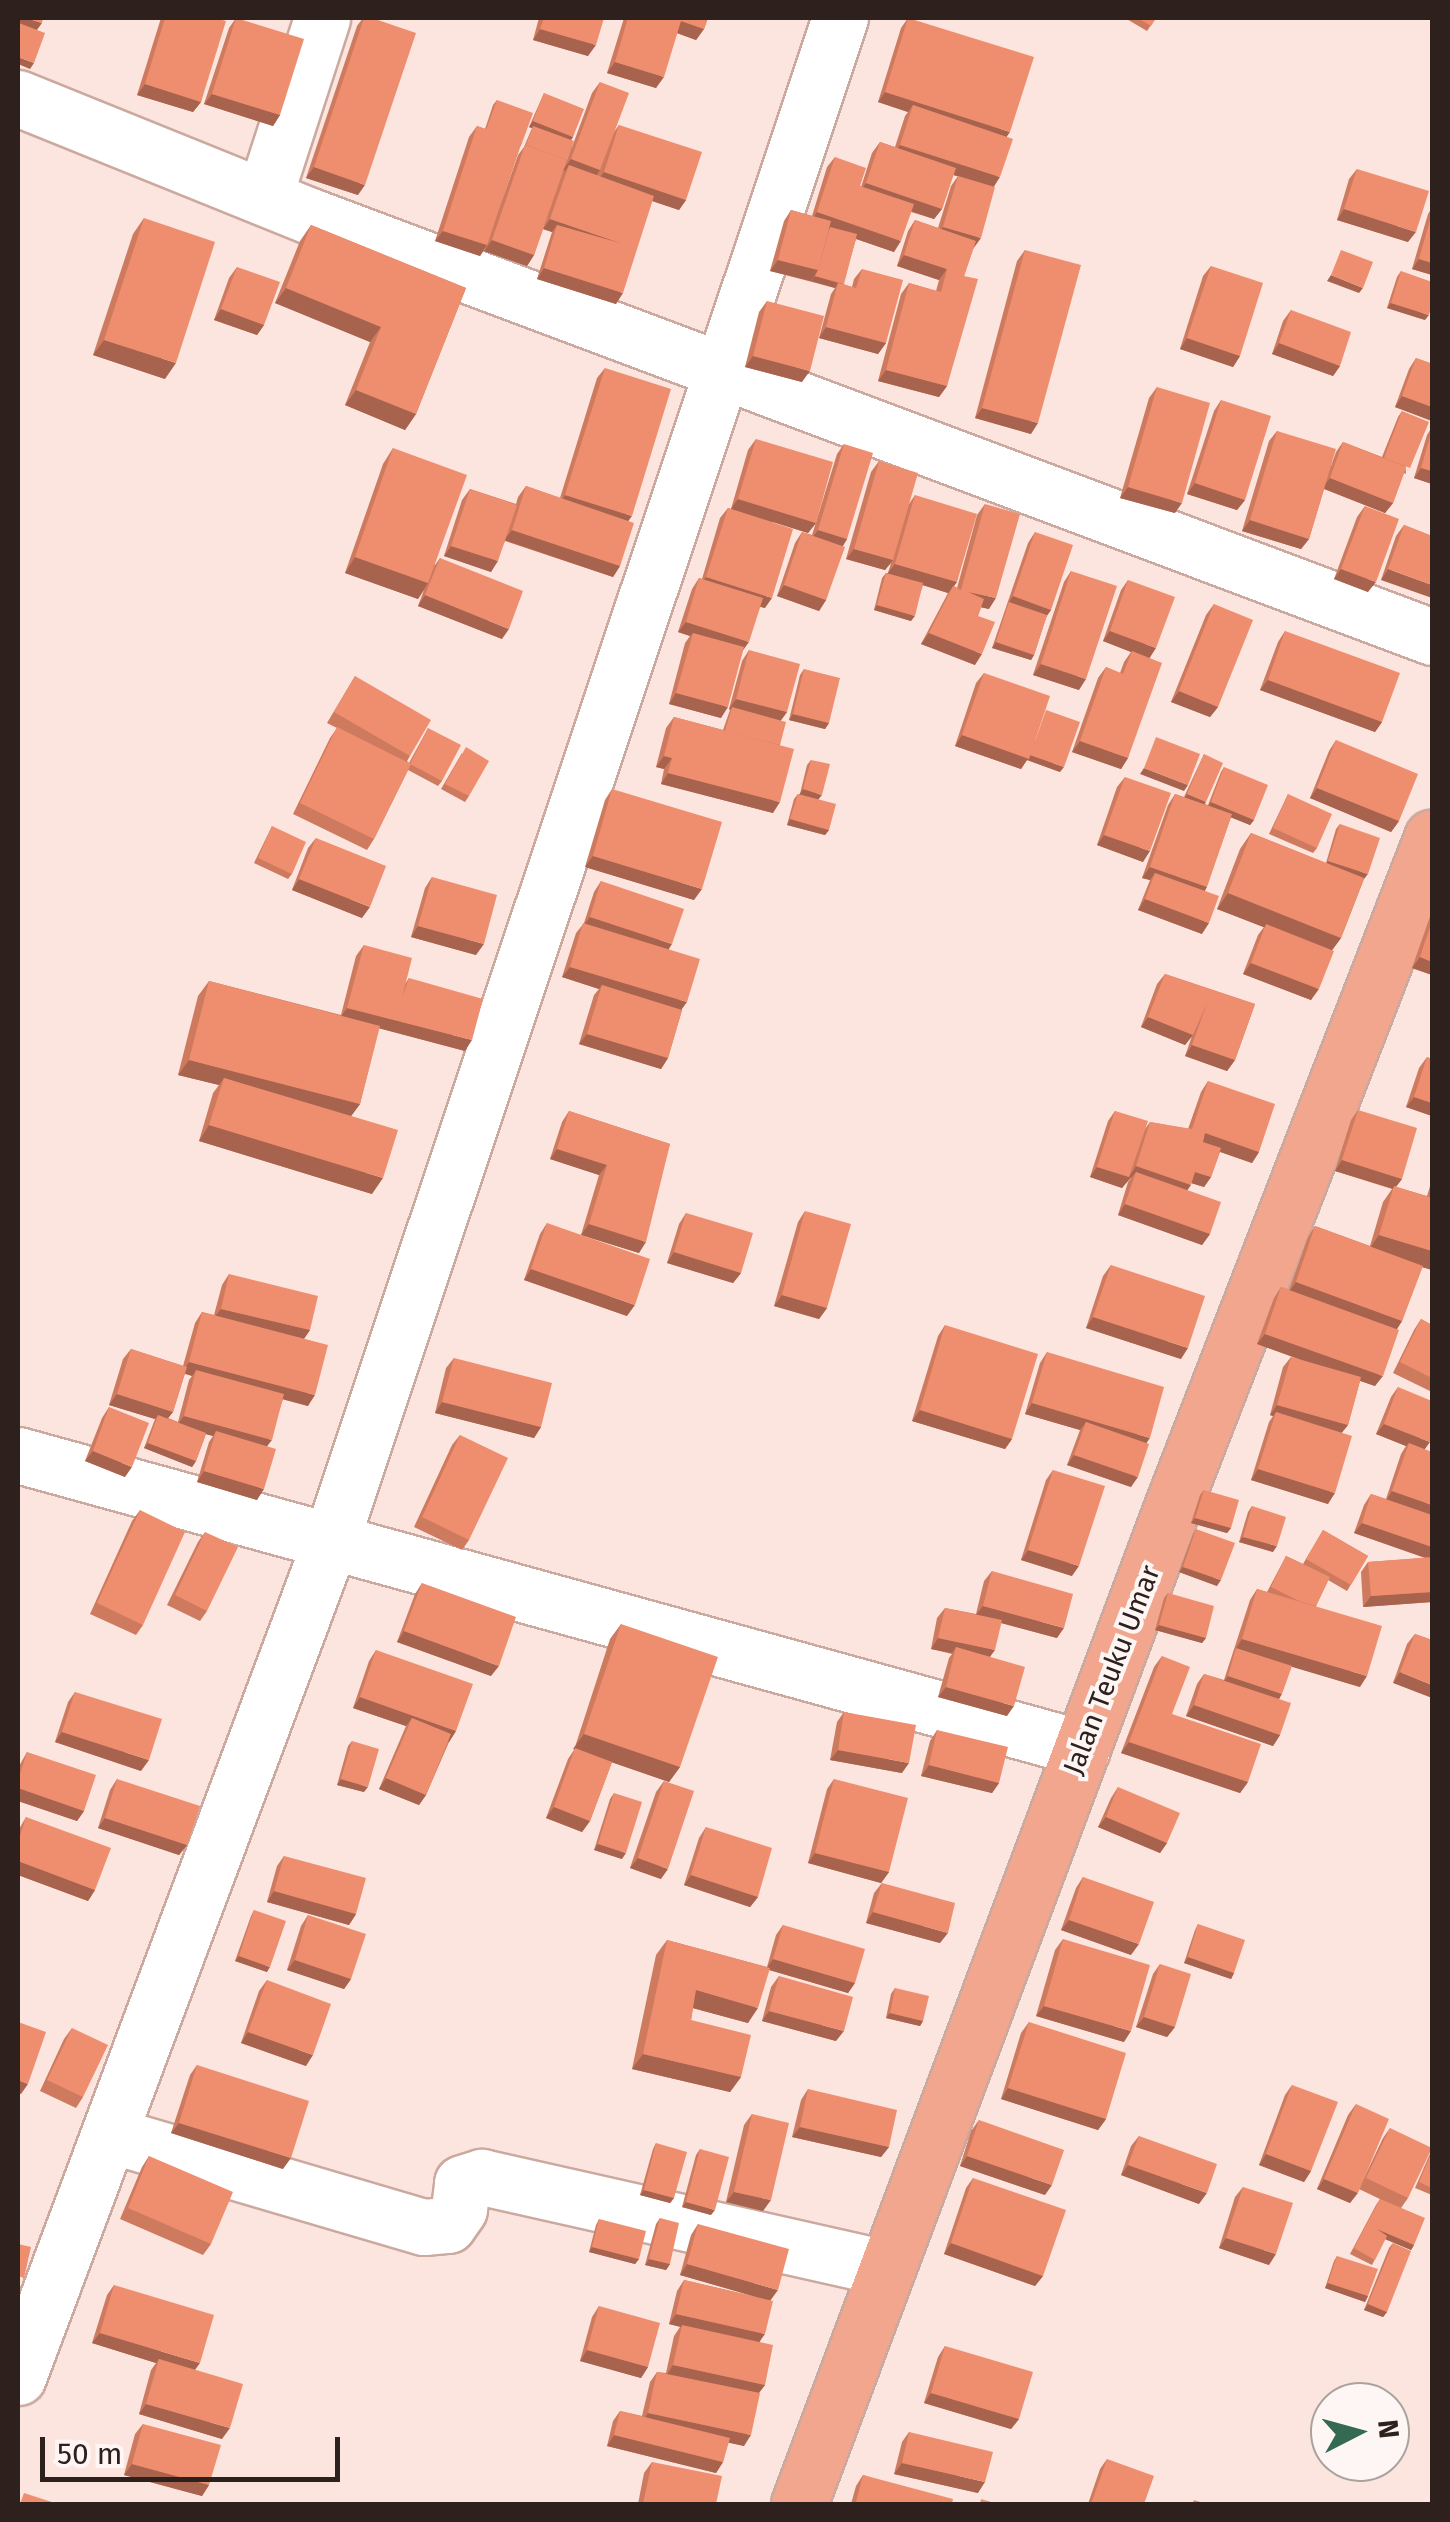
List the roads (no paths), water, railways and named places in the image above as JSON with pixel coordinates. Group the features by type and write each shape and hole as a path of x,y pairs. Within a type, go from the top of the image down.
{"main road":[{"name":"Jalan Teuku Umar","path":"799,2504 1082,1748 1432,838"}],"street":[{"path":"264,197 322,18"},
{"path":"18,2377 331,1540 719,369 840,18"},
{"path":"18,98 264,197 1432,637"},
{"path":"18,1454 1082,1748"},
{"path":"111,2135 424,2227 448,2226 462,2183 482,2176 887,2268"}]}
